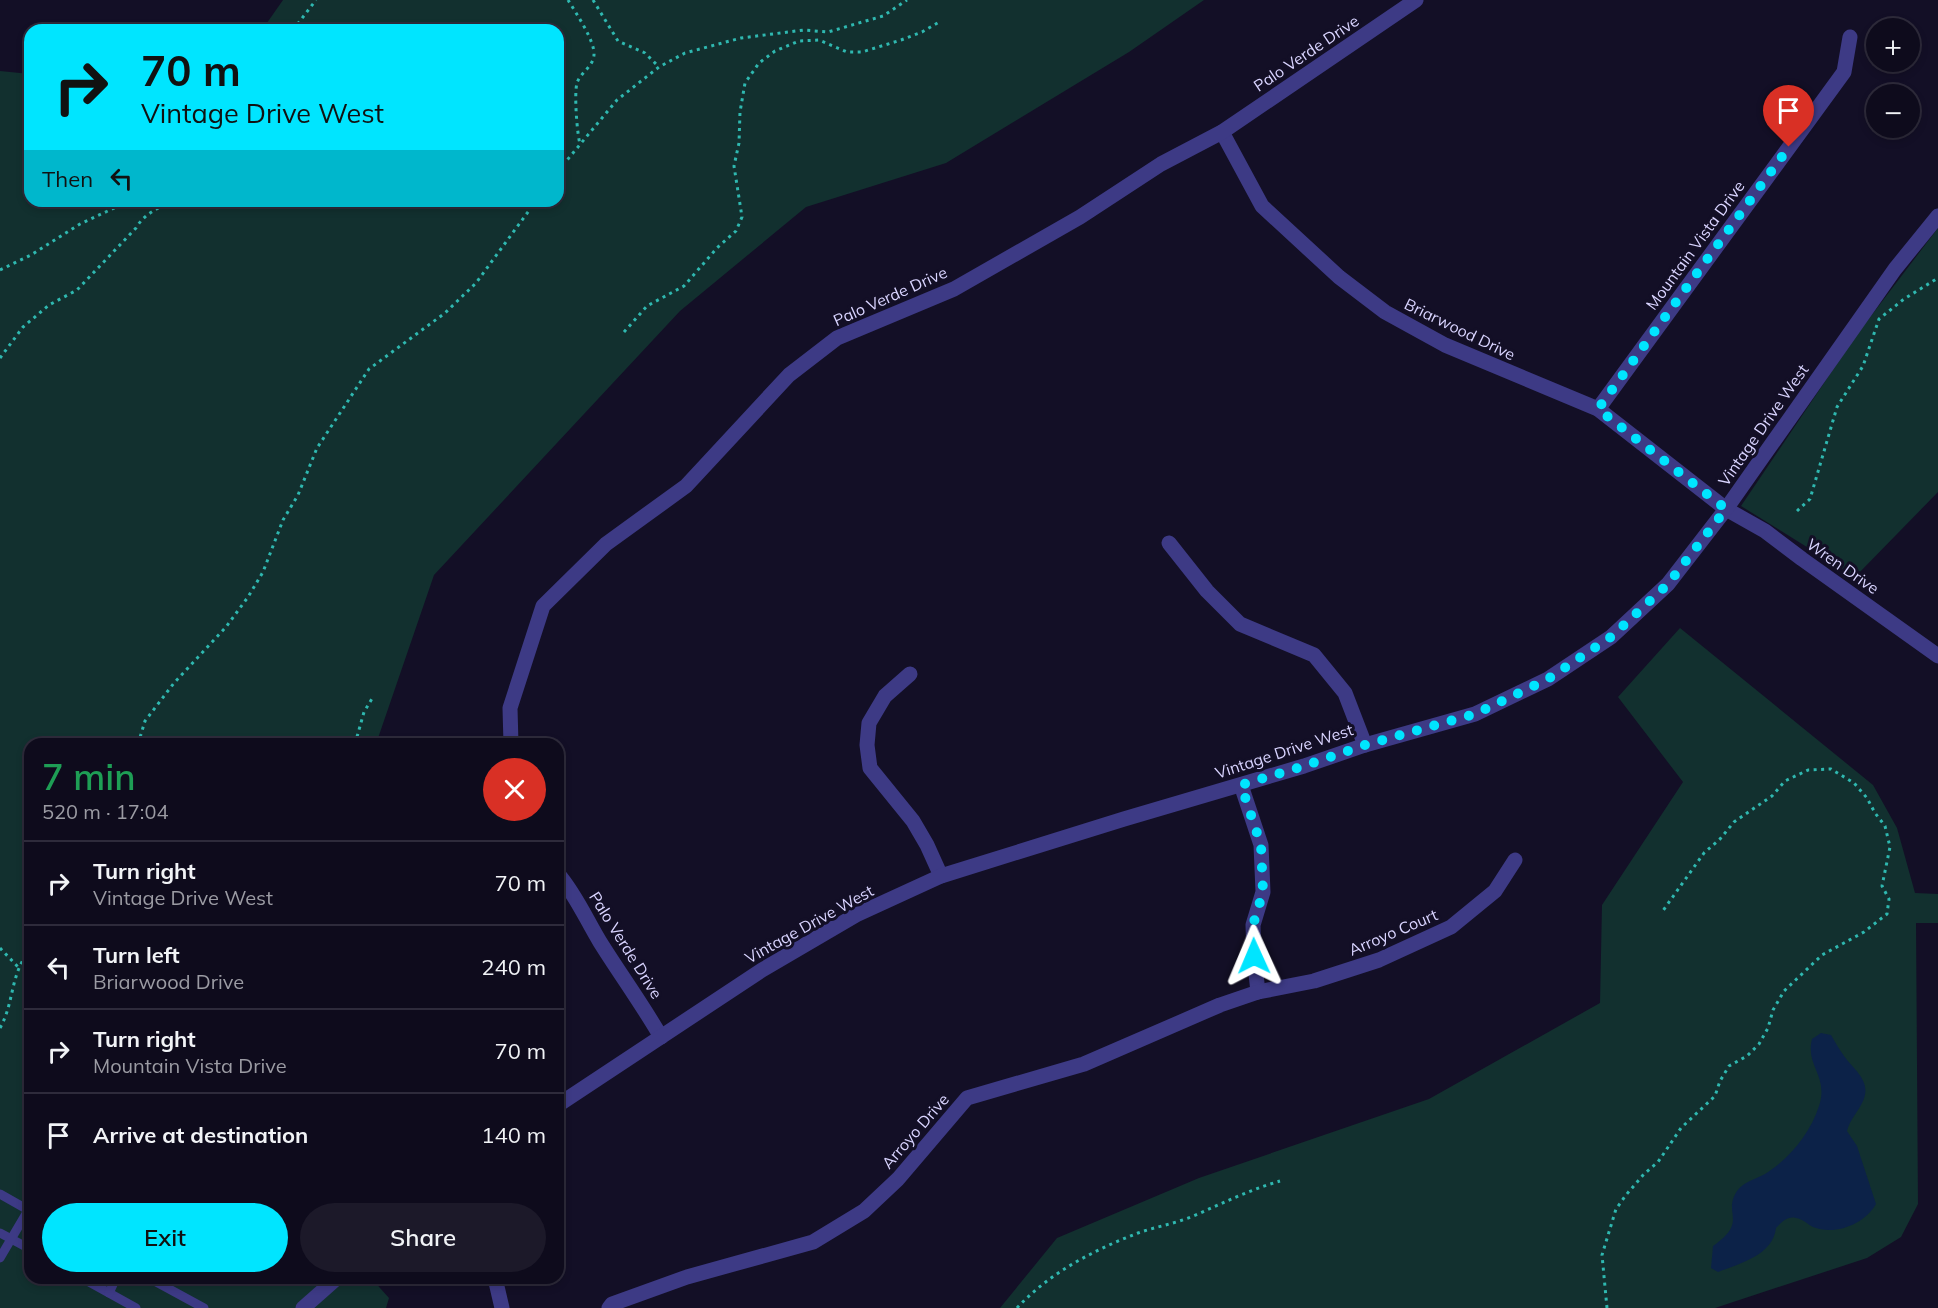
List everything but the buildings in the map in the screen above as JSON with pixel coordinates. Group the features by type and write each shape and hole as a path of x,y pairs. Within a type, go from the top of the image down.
{"street":[{"name":"Palo Verde Drive","path":"511,738 510,708 543,606 606,544 686,486 789,375 837,338 954,289 1080,217 1161,164 1222,132 1416,0"},
{"name":"Mountain Vista Drive","path":"1598,409 1844,72 1850,37"},
{"name":"Briarwood Drive","path":"1222,132 1262,206 1339,277 1385,312 1445,345 1598,409 1726,509"},
{"name":"Vintage Drive West","path":"564,1101 762,970 856,915 941,876 1304,766 1365,745 1475,714 1548,679 1611,637 1668,584 1726,509 1895,269 1938,216"},
{"name":"Wren Drive","path":"1726,509 1765,531 1938,656"},
{"path":"1169,543 1207,591 1240,624 1314,655 1345,693 1365,745"},
{"path":"910,674 885,696 868,723 867,745 870,768 913,821 941,876"},
{"path":"1241,785 1261,845 1263,892 1253,925 1258,992"},
{"name":"Arroyo Court","path":"1258,992 1314,981 1379,960 1450,927 1495,891 1515,860"},
{"name":"Palo Verde Drive","path":"564,881 661,1037"},
{"name":"Arroyo Drive","path":"609,1308 612,1304 687,1277 813,1242 864,1211 898,1179 967,1098 1084,1064 1220,1005 1258,992"},
{"path":"303,1308 330,1284"},
{"path":"496,1284 502,1308"}],"lane":[{"path":"0,1194 24,1206"},
{"path":"0,1258 24,1218"},
{"path":"0,1233 24,1246"},
{"path":"93,1284 136,1308"},
{"path":"109,1293 113,1284"},
{"path":"160,1284 204,1308"}],"path":[{"path":"298,24 316,0"},
{"path":"568,0 592,44 594,56 589,68 577,82 577,134 580,144"},
{"path":"593,0 618,41 645,53 658,67"},
{"path":"564,164 617,100 658,67 685,53 741,38 804,30 828,32 884,16 907,0"},
{"path":"624,332 647,306 684,286 717,248 736,231 742,217 734,165 739,143 740,112 746,83 759,63 775,51 799,41 819,40 847,52 862,52 922,32 941,21"},
{"path":"0,270 31,255 80,224 116,207"},
{"path":"0,358 23,327 49,305 77,290 140,221 158,207"},
{"path":"140,738 145,721 174,684 226,627 248,597 263,572 283,520 298,495 317,448 369,369 445,313 476,283 532,207"},
{"path":"1797,511 1810,499 1837,407 1863,366 1879,319 1938,278"},
{"path":"357,738 364,712 373,697"},
{"path":"1607,1308 1602,1255 1613,1217 1621,1202 1644,1174 1658,1162 1681,1128 1715,1096 1720,1081 1729,1066 1747,1056 1759,1044 1784,990 1822,955 1864,932 1887,914 1889,899 1882,886 1890,847 1886,826 1854,783 1830,769 1808,770 1785,781 1772,796 1734,822 1704,853 1662,912"},
{"path":"0,948 18,967"},
{"path":"0,1028 18,967 24,958"},
{"path":"1017,1308 1042,1284 1107,1246 1140,1232 1190,1217 1257,1187 1281,1181"}],"green space":[{"path":"283,0 1204,0 1129,52 946,163 806,207 680,311 434,575 378,738 24,738 24,1284 376,1284 389,1298 386,1308 0,1308 0,71 24,73 24,207 564,207 564,24 266,24"},
{"path":"1938,228 1938,492 1855,577 1741,506 1855,337"},
{"path":"1680,628 1873,785 1897,828 1915,893 1938,894 1938,923 1916,923 1918,1204 1901,1237 1867,1258 1715,1308 1000,1308 1057,1238 1199,1178 1429,1099 1600,1003 1602,905 1683,782 1618,697"}],"water":[{"path":"1821,1033 1831,1035 1864,1082 1863,1101 1847,1131 1857,1146 1876,1204 1865,1217 1840,1229 1822,1229 1813,1227 1803,1220 1787,1219 1776,1228 1774,1237 1762,1251 1746,1261 1718,1272 1711,1268 1713,1246 1730,1230 1733,1218 1733,1199 1737,1191 1782,1161 1798,1145 1815,1116 1819,1106 1821,1087 1811,1048 1812,1039"}],"route":[{"path":"1254,956 1253,925 1263,892 1261,845 1241,785 1365,745 1475,714 1548,679 1611,637 1668,584 1726,509 1598,409 1789,147"}]}
